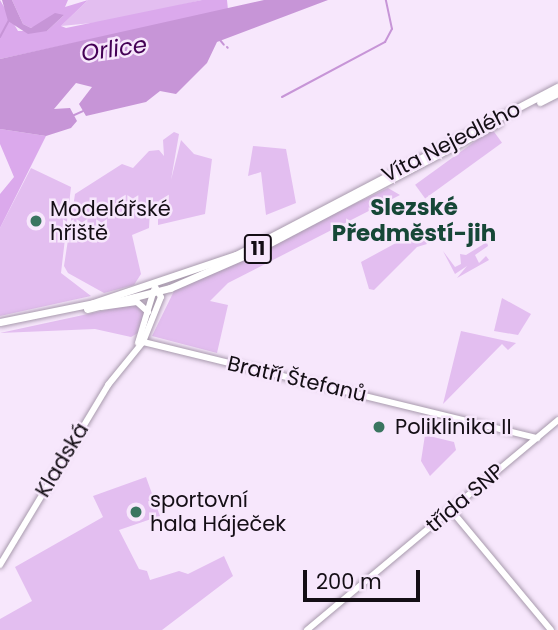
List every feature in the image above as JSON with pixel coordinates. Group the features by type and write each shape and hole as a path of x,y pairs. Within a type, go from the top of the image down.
{"main road":[{"name":"Víta Nejedlého","path":"155,292 258,245 558,87"},
{"name":"Víta Nejedlého","path":"155,292 170,288 345,207 558,93"},
{"name":"11","path":"0,324 99,307 155,292"},
{"name":"11","path":"0,324 155,292"}],"street":[{"name":"Kladská","path":"0,565 107,385 138,350 155,292"},
{"name":"Kladská","path":"129,359 149,330 155,292"},
{"path":"99,307 139,302 148,314"},
{"path":"149,330 152,339 177,350"},
{"name":"Bratří Štefanů","path":"141,341 537,438"},
{"path":"138,350 152,344"},
{"name":"třída SNP","path":"307,630 558,421"},
{"path":"451,510 551,630"}],"shaded area":[{"path":"0,0 18,31 47,31 64,15 31,28 23,24 12,0 68,0 65,7 88,0 61,26 66,28 202,0 227,0 228,10 0,59"},
{"path":"88,0 202,0 113,21 61,26"},
{"path":"0,129 46,136 0,228 0,194 14,177 0,144"},
{"path":"492,129 502,143 425,199 415,185"},
{"path":"174,132 179,134 171,180 181,140 194,154 212,159 205,214 158,225 158,219 167,214 165,210 150,210 149,228 132,235 141,274 134,285 104,293 68,273 64,266 75,194 122,164 133,168 149,151 159,150 164,156 163,140"},
{"path":"253,146 286,149 296,203 266,215 261,172 248,176"},
{"name":"Modelářské hřiště","path":"31,168 71,187 61,273 91,296 0,316 0,228"},
{"path":"388,188 400,195 228,283 210,301 228,305 217,353 152,336 175,289"},
{"path":"418,231 427,244 417,247 374,290 369,289 361,262"},
{"path":"487,242 488,246 475,255 479,263 486,256 489,260 457,278 467,266 455,274 443,251 455,267 461,264 460,254 466,255"},
{"path":"502,298 531,314 518,335 494,331"},
{"path":"134,304 146,312 138,333 131,337 95,329 0,333"},
{"path":"461,331 516,343 508,350 502,344 443,404"},
{"path":"425,435 454,442 456,450 430,476 421,461"},
{"path":"146,477 160,516 119,530 139,569 147,571 150,580 179,571 188,574 224,556 233,576 162,630 0,630 0,619 32,601 15,567 103,517 93,496"}],"water":[{"path":"2,0 12,0 23,24 31,28 55,13 64,15 47,31 28,34 8,21"},
{"name":"Orlice","path":"264,0 328,0 217,42 207,63 176,94 160,91 146,102 86,116 79,104 92,87 76,83 54,109 70,108 77,121 71,128 46,136 0,129 0,59"}],"waterway":[{"path":"282,97 385,42 392,29 386,0"},
{"path":"0,37 9,20"},
{"path":"220,40 224,45"},
{"path":"72,116 83,111"}],"place":[{"name":"Modelářské hřiště","path":"36,221"},
{"name":"Poliklinika II","path":"379,427"},
{"name":"sportovní hala Háječek","path":"136,512"}],"district":[{"name":"Slezské Předměstí-jih","path":"414,220"}]}
